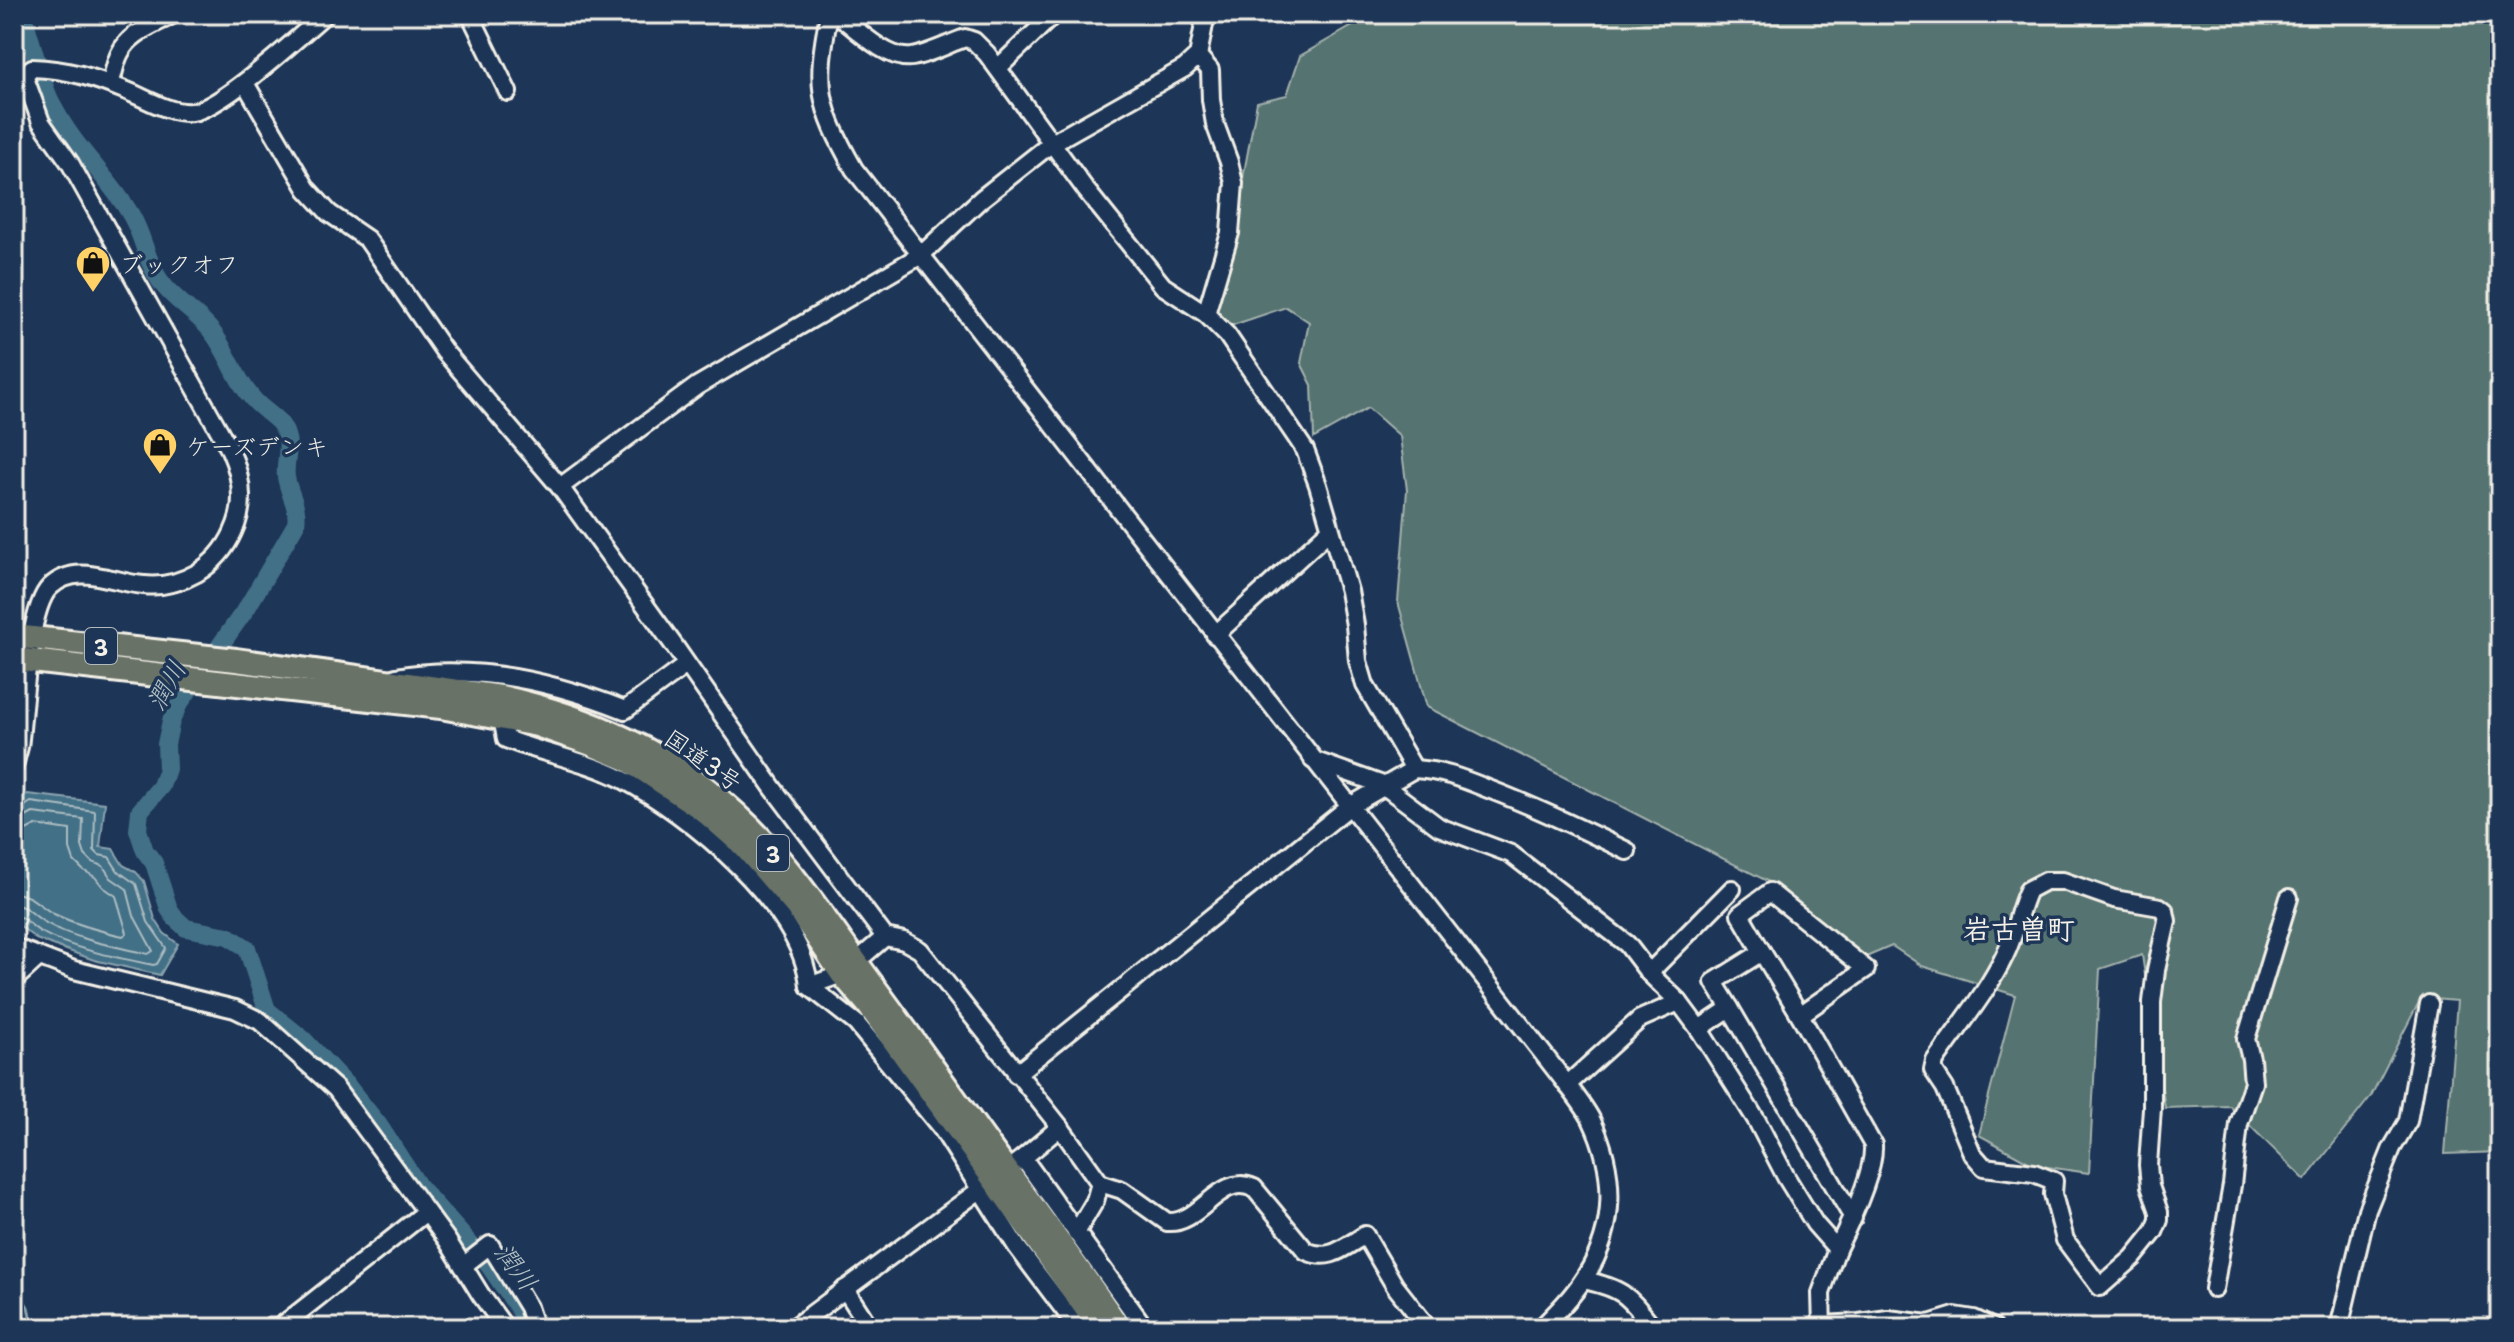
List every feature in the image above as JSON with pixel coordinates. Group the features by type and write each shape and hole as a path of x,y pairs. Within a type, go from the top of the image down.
{"highway":[{"name":"国道3号","path":"22,649 188,654 236,660 501,697 544,707 605,728 654,754 737,814 809,897 848,968"},
{"name":"国道3号","path":"22,649 176,679 441,707 502,717 537,725 627,759 702,809 744,846 796,906 848,968 1119,1328"},
{"name":"国道3号","path":"1001,1174 1100,1328"}],"street":[{"path":"110,84 119,54 129,40 146,27 173,14"},
{"path":"14,766 21,729 22,649 39,603 53,584 84,574 133,584 177,582 203,569 222,551 239,516 241,495 240,480 230,450 70,163 46,131 22,73 57,69 72,71 167,108 190,112 202,110 245,83 325,14"},
{"path":"470,14 508,92"},
{"path":"829,14 820,66 820,90 834,135 854,169 1590,1118 1610,1184 1605,1238 1584,1280 1541,1328"},
{"path":"837,14 881,48 901,57 913,57 965,38 974,41 998,68 1086,190 1163,286 1206,314 1227,335 1305,450 1349,591 1358,661 1365,685 1414,769"},
{"path":"998,68 1054,14"},
{"path":"560,487 697,386 921,255 981,199 1052,143 1185,68 1198,56 1206,14"},
{"path":"1198,56 1210,70 1215,124 1234,183 1230,233 1206,314"},
{"path":"245,83 307,189 329,213 367,239 444,351 560,487 773,788 885,937 904,941 920,950 1060,1127 1100,1183 1122,1190 1167,1222 1186,1219 1213,1197 1236,1184 1245,1184 1254,1188 1306,1251 1318,1256 1326,1256 1365,1235 1395,1286 1428,1328"},
{"path":"1215,635 1330,530"},
{"path":"378,681 415,674 499,676 570,690 625,710 686,665"},
{"path":"502,717 506,739 581,761 622,779 687,823 732,860 767,897 789,930 808,972 809,986 856,1023 942,1129 1076,1233 1145,1328"},
{"path":"1313,760 1383,785 1439,827 1511,854 1627,944 1699,1029 1757,1121 1815,1224 1837,1249"},
{"path":"1016,1074 1350,806 1414,769 1440,771 1516,799 1627,851"},
{"path":"2045,881 2063,881 2114,899 2149,903 2165,911 2167,921 2152,1002 2152,1108 2148,1165 2159,1220 2154,1232 2133,1258 2100,1287 2065,1240 2053,1194 2054,1181 2034,1173 1984,1167 1972,1153 1945,1088 1933,1070 1935,1061 2004,958 2018,926 2021,906 2028,890 2045,881"},
{"path":"1649,973 1732,889"},
{"path":"1800,1015 1866,969 1770,892 1740,914 1873,1145 1873,1157 1853,1218 1837,1249 1821,1293 1823,1326 1888,1319 1929,1324 1955,1316 1974,1319 1994,1328"},
{"path":"2214,1289 2239,1124 2253,1083 2246,1039 2289,898"},
{"path":"809,986 848,968 885,937"},
{"path":"14,947 74,970 235,1009 260,1021 336,1089 465,1264 505,1328"},
{"path":"1762,952 1714,982 1853,1218"},
{"path":"14,980 39,957"},
{"path":"1567,1085 1640,1019 1679,1002"},
{"path":"2339,1328 2367,1210 2392,1148 2408,1121 2429,1004"},
{"path":"1699,1029 1730,1008"},
{"path":"793,1328 1060,1127"},
{"path":"1001,1174 1017,1247 1078,1328"},
{"path":"1076,1233 1095,1201 1100,1183"},
{"path":"291,1324 426,1212"},
{"path":"465,1264 490,1245 528,1307 535,1328"},
{"path":"1584,1280 1613,1287 1632,1301 1654,1328"},
{"path":"845,1289 870,1328"}],"green space":[{"path":"1363,14 2500,14 2500,1152 2445,1154 2457,1001 2421,998 2371,1096 2305,1180 2230,1106 2165,1108 2142,955 2100,969 2089,1173 2034,1165 1979,1135 2015,995 1922,966 1892,946 1866,957 1775,885 1427,707 1398,602 1407,490 1400,436 1368,408 1314,438 1312,385 1301,363 1309,322 1286,307 1230,326 1215,312 1257,102 1287,95 1300,56 1363,20"}],"water":[{"path":"27,794 105,803 100,847 113,849 123,865 144,881 155,919 164,933 178,944 160,975 94,960 36,939 14,921 14,804"}],"waterway":[{"name":"潤川","path":"22,14 52,105 76,143 131,215 156,274 173,296 213,333 248,393 280,424 287,440 286,477 295,506 296,524 248,606 179,704 171,721 166,744 167,769 161,786 140,811 138,830 145,851 154,863 169,909 176,919 186,928 228,936 247,948 267,1010 303,1039 350,1089 378,1124 419,1187 488,1264 532,1328"},
{"path":"14,1285 28,1307 33,1328"}],"place":[{"name":"ブックオフ","path":"93,294"},
{"name":"ケーズデンキ","path":"160,476"}],"district":[{"name":"岩古曽町","path":"2019,927"}]}
